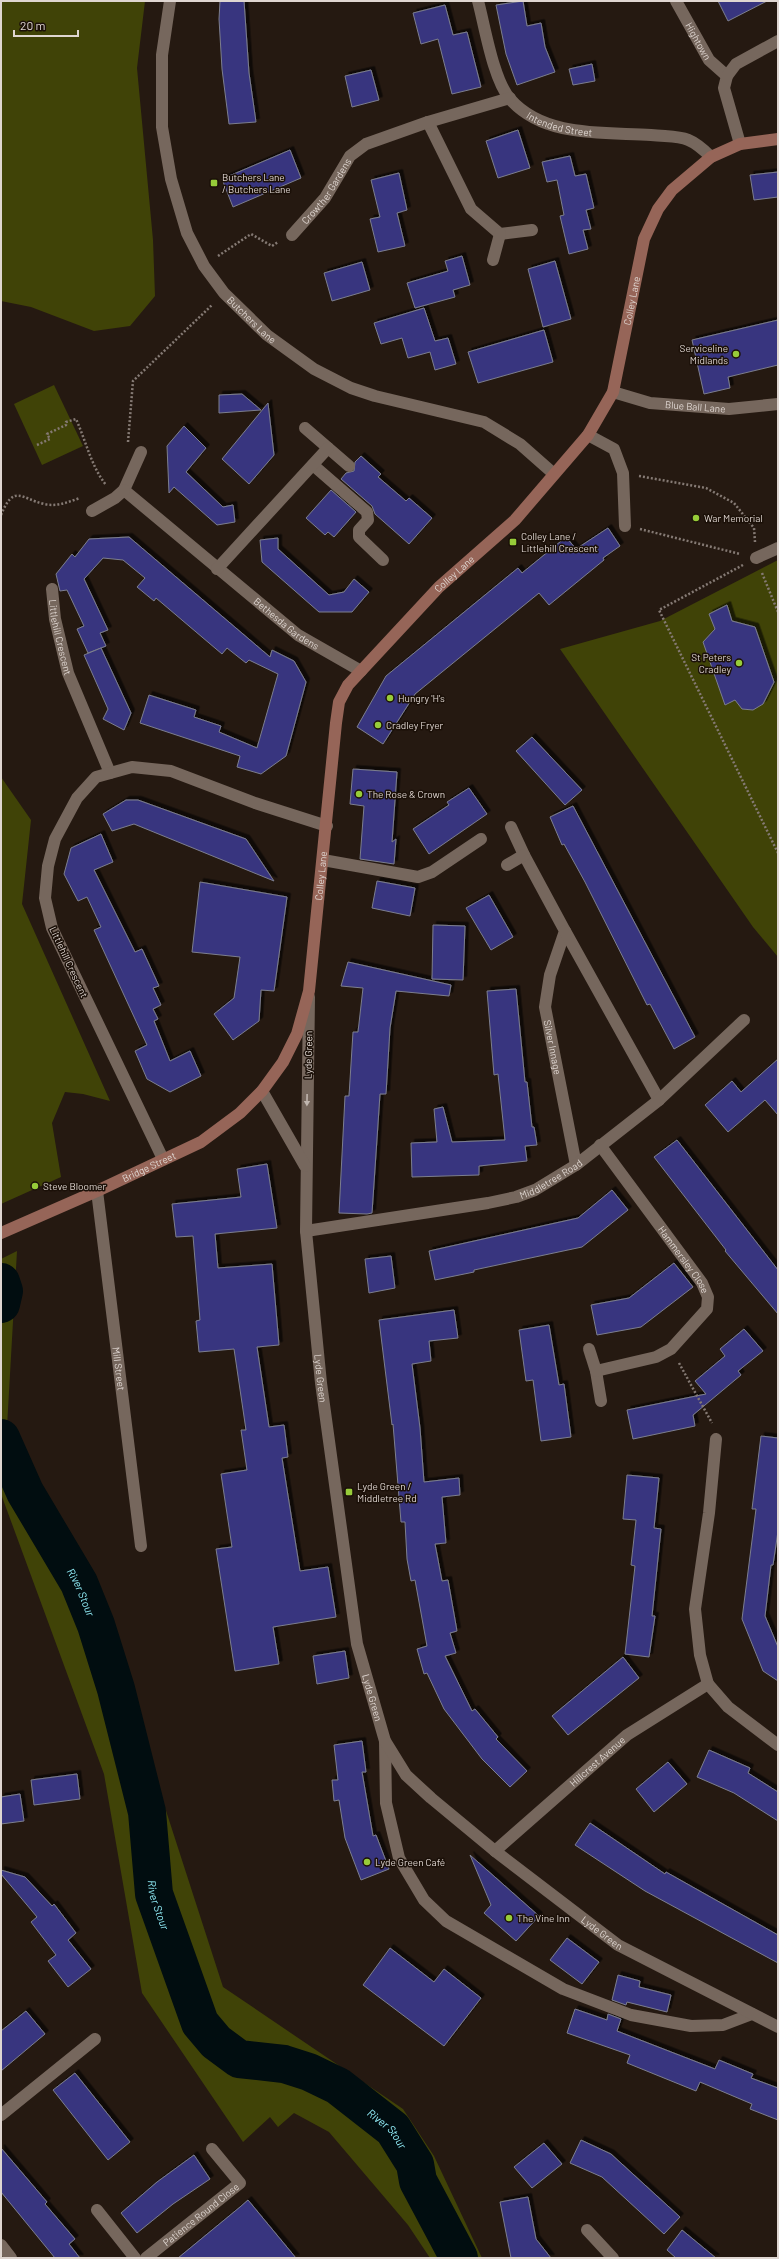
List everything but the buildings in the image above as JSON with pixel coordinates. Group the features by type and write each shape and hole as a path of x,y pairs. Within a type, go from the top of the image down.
{"main road":[{"name":"Colley Lane","path":"262,1091 291,1048 309,991 327,826 336,723 339,702 348,685 439,588 515,520 588,435 613,392 644,239 658,209 672,190 711,157 740,144 778,139"},
{"name":"Bridge Street","path":"6,1230 97,1191 201,1142 240,1113 262,1091"}],"street":[{"name":"Butchers Lane","path":"170,1 162,55 162,127 171,179 187,233 204,266 224,293 267,335 314,369 351,388 375,396 484,422 520,444 554,474"},
{"name":"Intended Street","path":"478,1 493,60 510,98 536,120 550,125 584,131 692,140 711,157"},
{"name":"Hightown","path":"676,1 709,60 727,76"},
{"path":"740,144 724,88 727,76 736,64 778,41"},
{"name":"Crowther Gardens","path":"292,235 325,198 350,156 366,144 428,122 510,98"},
{"path":"428,122 470,209 500,234 532,230"},
{"path":"493,260 500,234"},
{"name":"Blue Ball Lane","path":"613,392 650,403 729,409 778,404"},
{"path":"305,428 349,466"},
{"path":"588,435 614,450 623,473 625,526"},
{"path":"217,569 328,448"},
{"path":"92,511 119,494 141,452"},
{"path":"313,465 367,512 368,520 359,530 358,537 383,560"},
{"name":"Bethesda Gardens","path":"119,494 217,569 298,635 361,671"},
{"path":"756,558 778,548"},
{"name":"Littlehill Crescent","path":"52,589 55,619 68,673 110,773"},
{"name":"Littlehill Crescent","path":"164,1159 52,928 45,898 48,866 55,839 77,798 96,777 132,767 171,771 255,803 327,826"},
{"path":"511,827 524,855 565,931 659,1100"},
{"path":"323,860 418,877 432,872 481,839"},
{"path":"507,865 524,855"},
{"name":"Silver Innage","path":"565,931 550,975 545,1007 576,1164"},
{"name":"Lyde Green","path":"309,991 306,1231 321,1383 357,1644 386,1741 406,1775 495,1851 618,1946 778,2027"},
{"name":"Middletree Road","path":"306,1231 488,1203 516,1197 535,1190 576,1164 659,1100 744,1020"},
{"path":"262,1091 306,1167"},
{"name":"Hammersley Close","path":"596,1371 656,1357 671,1348 707,1309 708,1297 702,1283 600,1145"},
{"name":"Mill Street","path":"97,1191 141,1546"},
{"path":"589,1349 596,1371 600,1401"},
{"path":"716,1439 709,1513 695,1609 700,1655 708,1684 728,1707 778,1745"},
{"name":"Hillcrest Avenue","path":"495,1851 627,1735 708,1684"},
{"path":"386,1741 386,1803 399,1858 424,1900 446,1921 563,1989 631,2015 691,2026 723,2024 752,2014"},
{"path":"1,2115 95,2039"},
{"name":"Patience Round Close","path":"146,2258 240,2183 212,2149"},
{"path":"98,2210 135,2258"},
{"path":"587,2230 613,2258"},
{"path":"1,2245 11,2258"}],"path":[{"path":"221,254 251,234 272,246 292,235"},
{"path":"128,445 133,381 224,293"},
{"path":"37,445 50,439 48,434 76,419 98,476 119,494"},
{"path":"623,473 706,488 734,503 754,528 756,558 778,612"},
{"path":"1,515 7,501 13,496 19,494 44,504 62,505"},
{"path":"625,526 756,558"},
{"path":"756,558 660,610 778,853"},
{"path":"671,1348 712,1424 716,1439"}],"shaded area":[{"path":"1,1 145,1 137,68 153,240 155,296 130,326 94,331 31,307 1,301"},
{"path":"54,385 83,446 42,465 14,404"},
{"path":"778,560 778,957 753,927 560,649 660,621"},
{"path":"1,777 31,820 22,904 110,1101 83,1094 65,1092 52,1123 61,1177 1,1204"},
{"path":"17,1251 7,1427 75,1548 105,1622 223,1987 403,2109 434,2156 482,2258 430,2258 408,2225 329,2132 294,2113 278,2127 270,2117 243,2142 142,1993 104,1774 1,1494 1,1259"}],"waterway":[{"name":"River Stour","path":"1,1282 4,1291 1,1304"},
{"name":"River Stour","path":"1,1438 25,1492 79,1583 96,1625 116,1689 147,1812 154,1894 200,2023 216,2042 239,2059 284,2064 309,2072 338,2086 393,2129 415,2164 418,2181 459,2258"}],"place":[{"name":"Butchers Lane / Butchers Lane","path":"214,183"},
{"name":"Serviceline Midlands","path":"736,354"},
{"name":"War Memorial","path":"696,518"},
{"name":"Colley Lane / Littlehill Crescent","path":"513,542"},
{"name":"St Peters Cradley","path":"739,663"},
{"name":"Hungry 'H's","path":"390,698"},
{"name":"Cradley Fryer","path":"378,725"},
{"name":"The Rose & Crown","path":"359,794"},
{"name":"Steve Bloomer","path":"35,1186"},
{"name":"Lyde Green / Middletree Rd","path":"349,1492"},
{"name":"Lyde Green Café","path":"367,1862"},
{"name":"The Vine Inn","path":"509,1918"}]}
